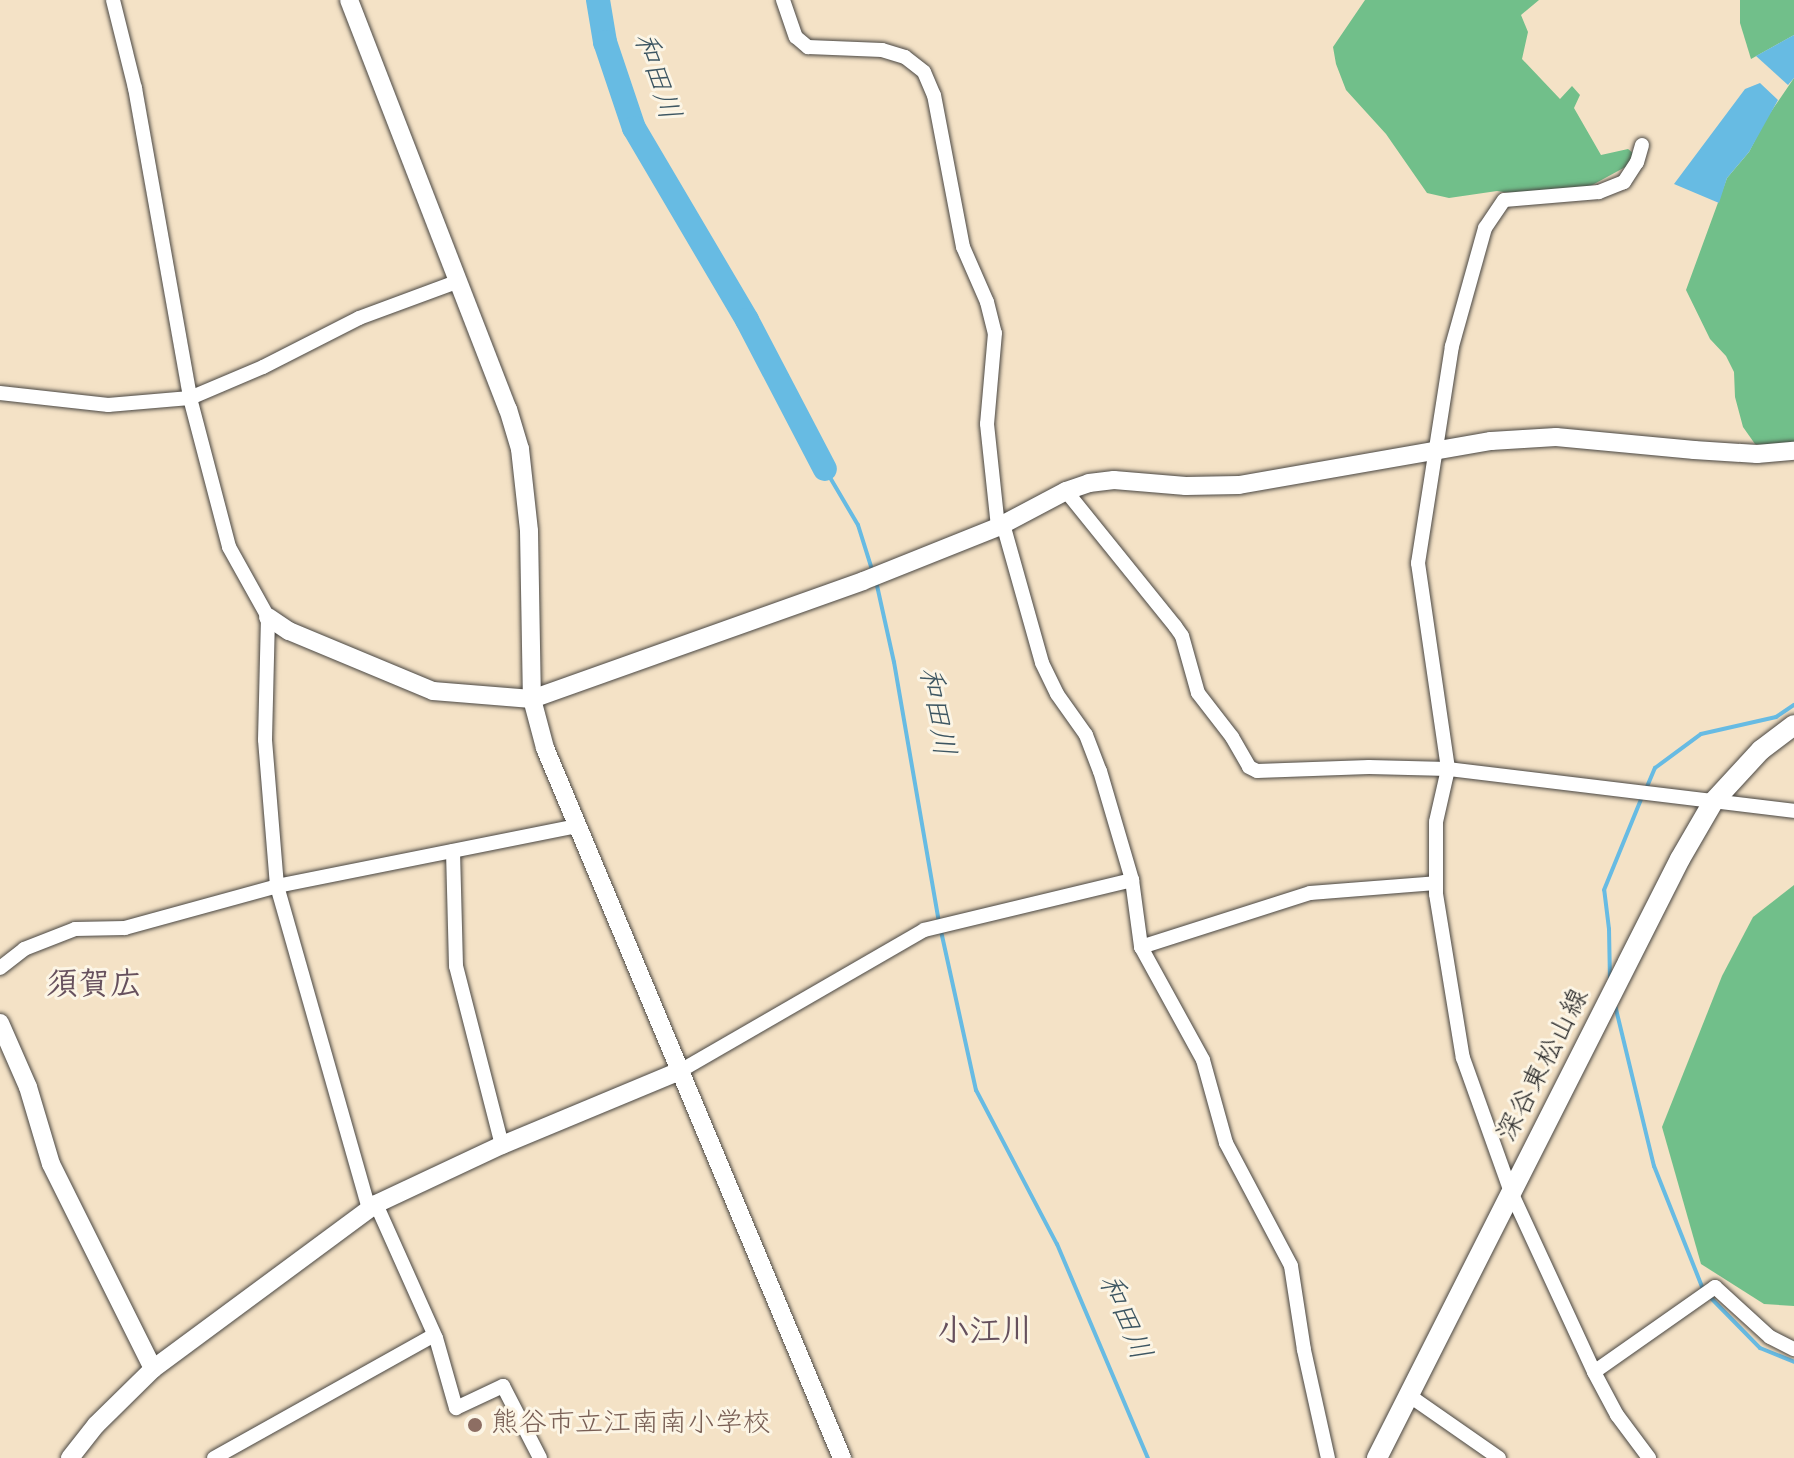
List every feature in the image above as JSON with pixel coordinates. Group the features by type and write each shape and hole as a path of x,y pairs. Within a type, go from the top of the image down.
{"main road":[{"name":"深谷東松山線","path":"1377,1458 1680,859 1713,802 1761,750 1794,725"}],"street":[{"path":"113,0 135,88 190,398 229,547 268,617 289,631 433,691 532,699 884,573 1000,526 1066,491 1089,483 1114,480 1186,486 1239,485 1491,441 1556,437 1757,454 1794,451"},
{"path":"349,0 508,409 527,490 532,699 545,748 842,1458"},
{"path":"783,0 796,37 808,47 882,50 905,57 924,72 934,95 963,247 987,302 995,333 987,424 1000,526 1042,663 1057,694 1086,735 1110,802 1132,880 1141,947 1203,1060 1226,1143 1291,1266 1304,1350 1328,1458"},
{"path":"1642,145 1624,182 1599,192 1504,200 1485,228 1452,346 1418,563 1448,769 1436,822 1436,883 1463,1058 1511,1192 1594,1372 1617,1415 1647,1457"},
{"path":"0,393 108,405 190,398 263,367 359,318 459,281"},
{"path":"1066,491 1182,636 1198,693 1232,737 1249,767 1257,771 1369,767 1448,769 1794,811"},
{"path":"268,617 265,740 277,886 373,1207 434,1335 456,1408 503,1386 540,1458"},
{"path":"0,968 24,949 75,929 125,928 277,886 577,826"},
{"path":"453,851 456,966 502,1145"},
{"path":"70,1458 96,1425 153,1369 373,1207 502,1145 680,1071 924,930 1132,880"},
{"path":"1141,947 1310,893 1436,883"},
{"path":"0,1023 28,1087 51,1164 153,1369"},
{"path":"1594,1372 1715,1287 1770,1337 1794,1349"},
{"path":"214,1458 264,1427 434,1335"},
{"path":"1407,1394 1499,1458"}],"green space":[{"path":"1365,0 1539,0 1521,15 1528,32 1522,59 1560,99 1572,86 1580,95 1574,108 1601,155 1628,149 1633,153 1629,165 1563,201 1497,191 1449,198 1427,193 1386,134 1346,90 1336,64 1333,47"},
{"path":"1740,0 1794,0 1794,35 1751,59 1740,23"},
{"path":"1794,78 1794,450 1755,444 1743,427 1735,397 1734,372 1726,356 1710,339 1686,290 1727,178 1749,152 1766,119"},
{"path":"1794,885 1794,1306 1764,1304 1701,1264 1662,1127 1722,976 1753,917"}],"water":[{"path":"1794,35 1794,78 1788,85 1756,56"},
{"path":"1760,83 1778,100 1749,152 1727,178 1719,203 1674,184 1745,89"}],"waterway":[{"name":"和田川","path":"598,0 605,42 634,128 747,320 825,469"},
{"name":"和田川","path":"825,469 858,525 873,573"},
{"name":"和田川","path":"876,581 894,662 939,922"},
{"path":"1646,789 1655,768 1701,734 1776,717 1794,705"},
{"path":"1610,981 1609,929 1604,890 1642,797"},
{"name":"和田川","path":"941,931 976,1090 1057,1244 1148,1458"},
{"path":"1615,1005 1654,1166 1703,1289"},
{"path":"1709,1296 1760,1348 1794,1362"}],"place":[{"name":"熊谷市立江南南小学校","path":"475,1425"}],"district":[{"name":"須賀広","path":"94,987"},
{"name":"小江川","path":"985,1334"}]}
